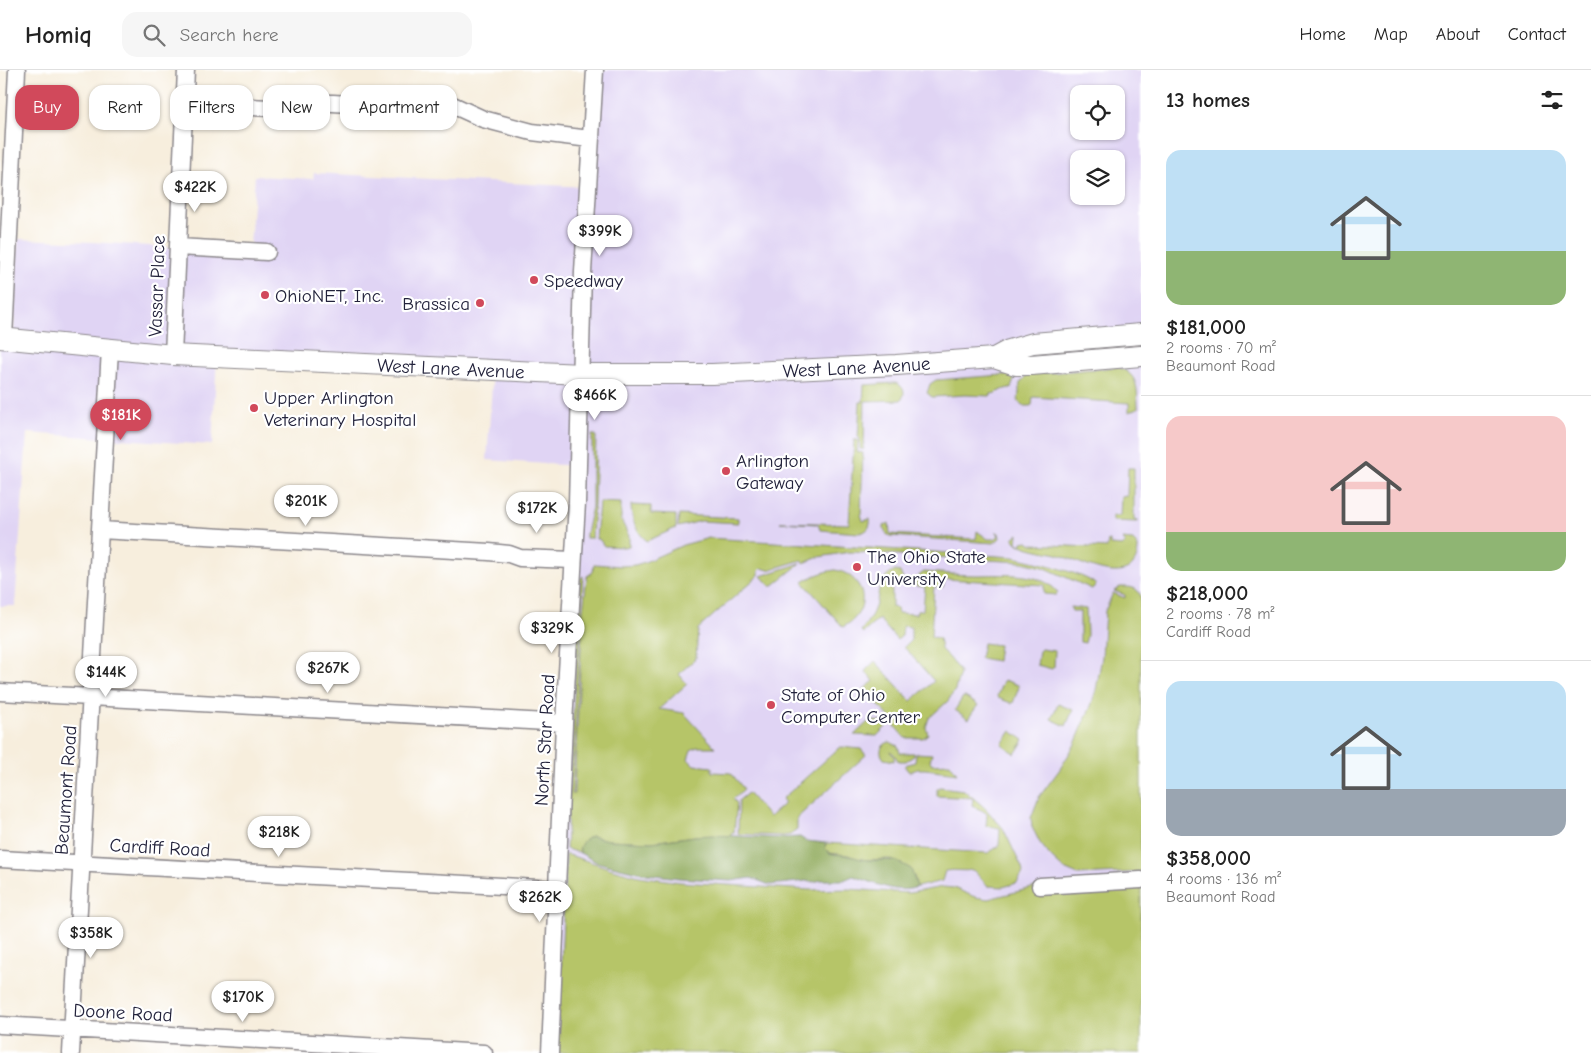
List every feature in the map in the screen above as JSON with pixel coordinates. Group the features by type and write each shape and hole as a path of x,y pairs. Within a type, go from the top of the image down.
{"main road":[{"name":"West Lane Avenue","path":"994,358 1009,350 1034,343 1141,334"},
{"name":"West Lane Avenue","path":"2,338 173,354 581,374 712,374 994,358 1016,365 1031,365 1141,356"}],"street":[{"path":"2,338 17,70"},
{"name":"Vassar Place","path":"185,85 186,70"},
{"name":"North Star Road","path":"550,1053 581,374 583,291 595,70"},
{"path":"253,107 272,108 322,103 439,105 524,130 590,139"},
{"name":"Vassar Place","path":"173,354 183,130"},
{"path":"178,247 267,252"},
{"name":"Beaumont Road","path":"71,1053 110,349"},
{"path":"100,530 509,554 518,549 543,550 573,557"},
{"path":"0,692 564,723"},
{"name":"Cardiff Road","path":"0,859 556,889"},
{"path":"1040,886 1141,880"},
{"name":"Doone Road","path":"0,1025 484,1053"}],"shaded area":[{"path":"595,70 1141,70 1141,1053 550,1053 577,466 487,460 493,369 217,356 212,445 27,433 15,606 0,606 0,347 13,348 18,239 178,248 250,246 255,176 313,179 314,173 588,187","holes":["1134,335 1136,364 1034,372 1034,343"]}],"green space":[{"path":"1117,367 1133,378 1137,388 1138,408 1129,412 1129,403 1033,397 1032,405 1022,406 1018,401 1020,383 1027,375"},
{"path":"1016,374 1011,388 991,394 990,396 932,397 927,393 930,384 936,380"},
{"path":"895,383 903,390 904,395 901,400 865,401 864,449 860,449 860,439 858,437 860,402 863,402 864,385"},
{"path":"592,435 596,435 594,505 592,538 586,538 592,507"},
{"path":"854,440 858,440 857,452 863,453 861,514 863,521 870,519 867,530 859,533 820,530 818,524 780,522 849,524"},
{"path":"1128,468 1134,468 1134,520 1138,521 1112,521 1112,516 1120,516 1121,497 1127,496"},
{"path":"599,502 621,503 621,520 629,536 629,546 604,546 599,539 596,539"},
{"path":"631,505 651,506 651,514 676,515 676,528 647,541 635,525"},
{"path":"679,515 738,518 738,523 701,521 678,527"},
{"path":"889,523 890,534 976,539 977,531 988,539 995,539 999,535 995,531 999,533 1000,538 994,543 890,536 884,528"},
{"path":"1018,534 1017,543 1014,537"},
{"path":"709,538 1014,557 1070,572 1096,585 1092,589 1043,567 1022,562 850,552 819,557 804,563 802,560 768,570 762,568 759,571 759,575 698,629 696,658 679,674 687,684 659,709 684,713 715,747 697,747 691,750 688,759 694,765 712,767 712,772 731,773 744,789 733,799 737,803 734,833 731,836 695,836 652,842 608,840 591,836 579,849 580,853 566,849 580,578 583,576 572,794 574,794 583,610 587,576 593,572 594,564 635,565 683,545"},
{"path":"1122,539 1133,540 1138,547 1135,561 1128,569 1118,572 1093,568 1057,554 1021,545 1022,542 1028,541 1032,544 1107,548 1108,540 1110,540 1110,545 1122,546 1126,543"},
{"path":"801,563 771,587 761,576"},
{"path":"835,570 851,577 857,583 862,597 859,613 843,627 803,582 819,574"},
{"path":"895,571 900,572 903,579 902,584 892,585 892,607 897,608 898,613 916,614 917,611 923,610 925,587 916,586 916,581 917,577 924,572 970,575 1020,575 1042,580 1058,593 1056,595 1044,594 1044,585 945,579 943,587 934,587 931,637 939,638 941,649 960,673 955,690 948,701 929,718 926,727 928,734 923,738 905,738 891,722 877,736 854,735 869,721 894,722 864,689 874,681 865,671 875,661 911,701 934,681 904,647 911,640 911,627 903,626 902,636 897,640 879,619 863,633 861,631 874,610 881,583"},
{"path":"1120,587 1135,589 1140,593 1141,597 1141,872 1078,875 1064,869 1051,857 1040,843 1032,827 1031,818 1039,797 1060,769 1075,744 1091,706 1102,657 1105,611 1113,593 1125,598 1125,595 1114,591"},
{"path":"1071,607 1086,609 1087,635 1085,643 1080,642 1080,611 1072,611"},
{"path":"983,643 999,645 997,661 980,658"},
{"path":"1041,649 1055,651 1054,667 1052,669 1037,665"},
{"path":"1004,680 1019,687 1013,703 997,696"},
{"path":"963,697 978,705 968,719 955,710"},
{"path":"1058,704 1073,710 1066,726 1051,719"},
{"path":"1011,731 1024,740 1015,754 1002,744"},
{"path":"890,742 898,746 900,753 914,753 914,756 906,761 898,761 894,754 890,751 894,756 894,761 884,759 881,749"},
{"path":"840,747 861,749 866,755 797,818 797,830 790,835 783,836 738,834 739,800 748,793 769,817 785,803 782,799"},
{"path":"916,753 932,754 930,761 932,764 950,763 957,773 925,769 909,772 905,765 915,762"},
{"path":"940,787 964,790 984,807 1003,828 1022,868 1023,873 1017,883 1003,887 988,886 973,870 952,870 945,871 942,881 917,887 914,876 889,859 858,859 848,855 829,853 825,848 826,843 988,853 999,846 1000,828 986,826 987,814 972,805 973,798 937,796 937,789"},
{"path":"713,835 778,838 800,837 806,841 826,843 825,848 829,853 866,860 890,860 904,865 911,869 917,887 901,890 893,889 853,876 844,880 820,880 770,885 751,878 731,881 679,878 647,874 596,862 580,853 582,843 591,836 608,840 652,842"},
{"path":"566,854 639,876 680,882 810,890 848,889 909,893 943,887 954,888 975,897 988,899 1040,886 1141,887 1141,1053 557,1053"}],"place":[{"name":"Speedway","path":"534,280"},
{"name":"OhioNET, Inc.","path":"265,295"},
{"name":"Brassica","path":"480,303"},
{"name":"Upper Arlington Veterinary Hospital","path":"254,408"},
{"name":"Arlington Gateway","path":"726,471"},
{"name":"The Ohio State University","path":"857,567"},
{"name":"State of Ohio Computer Center","path":"771,705"}]}
